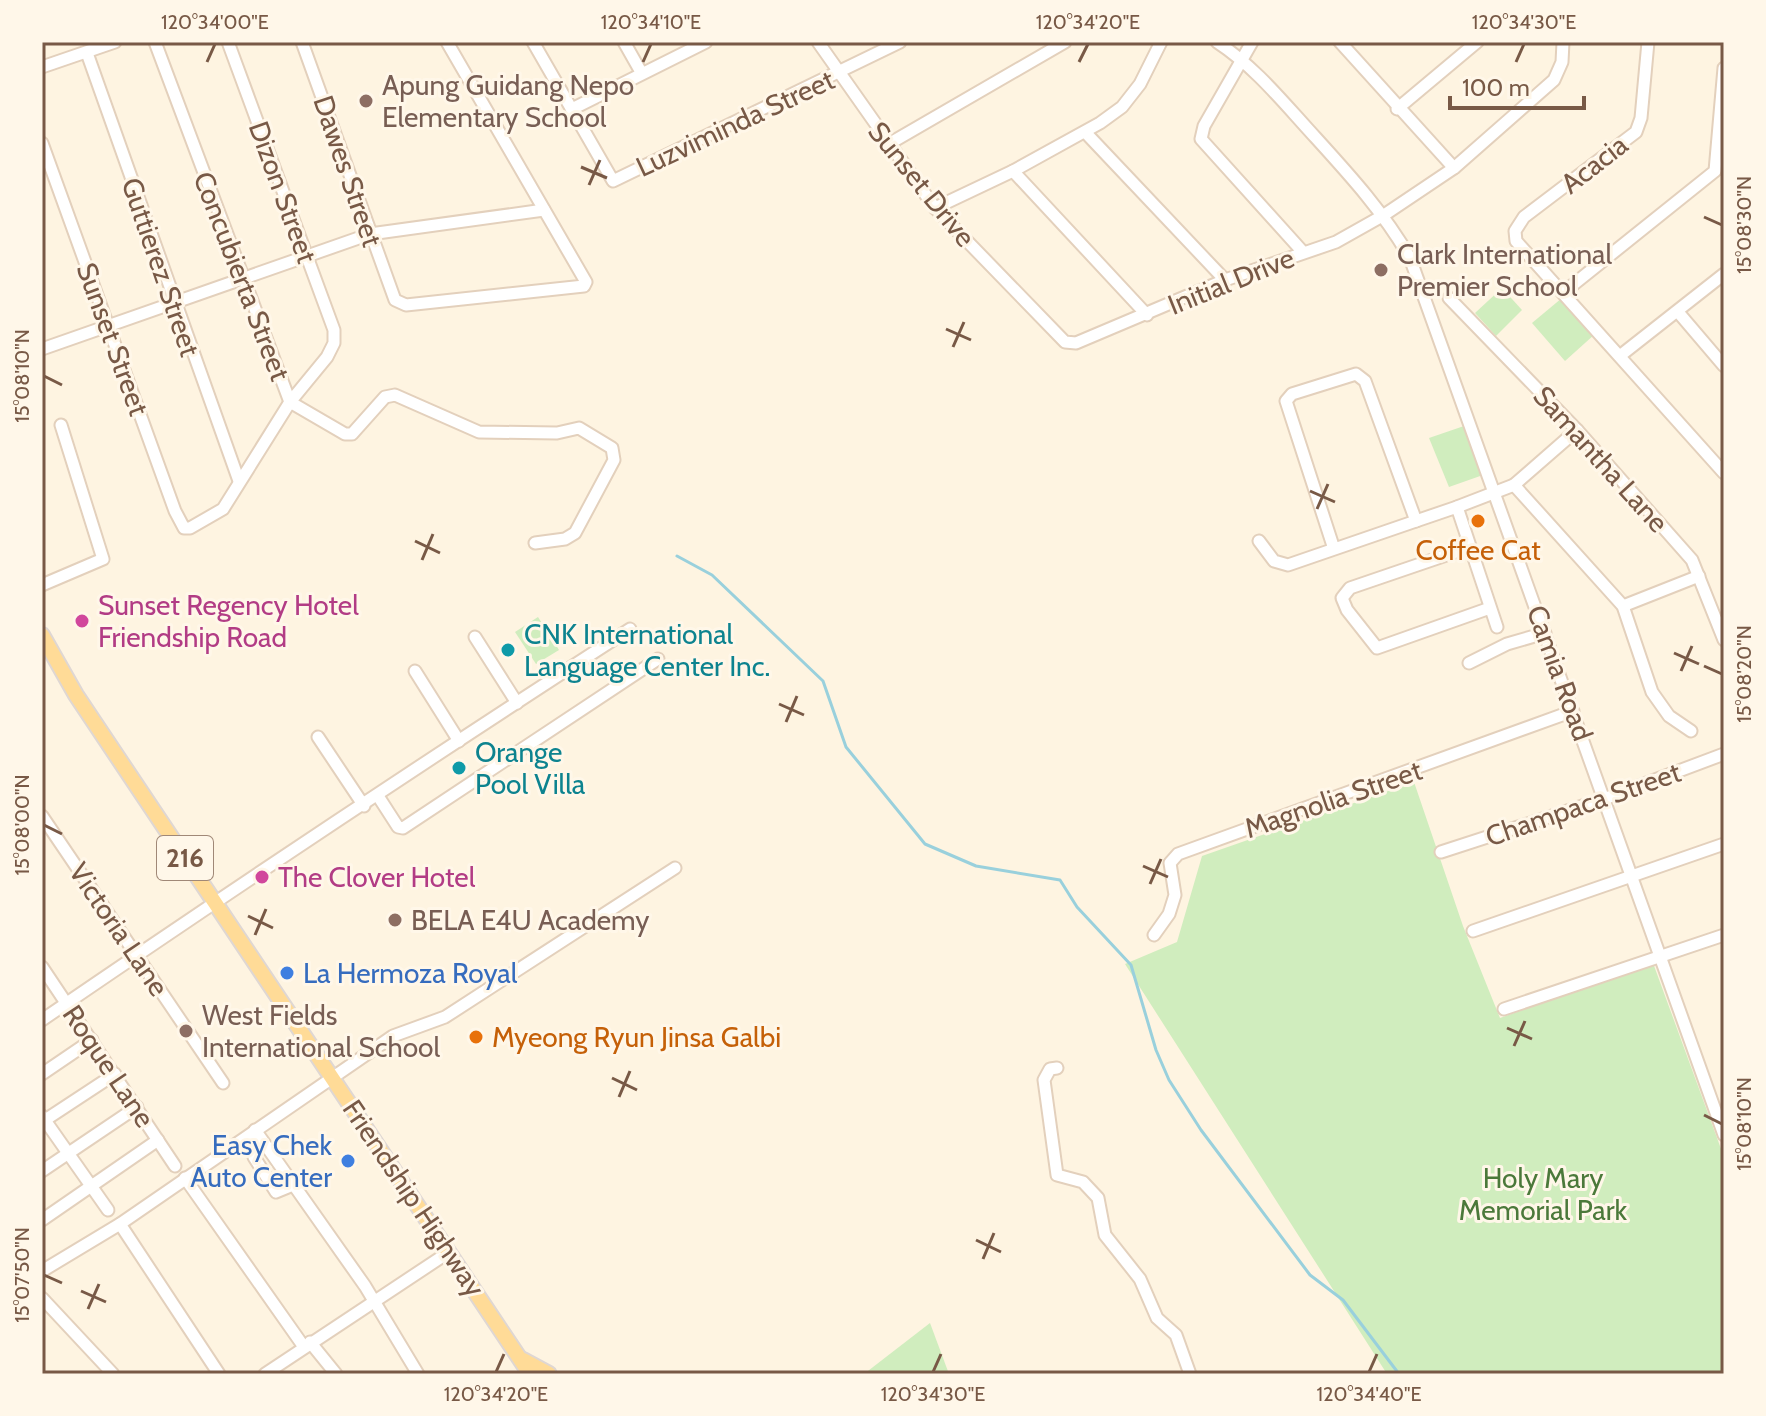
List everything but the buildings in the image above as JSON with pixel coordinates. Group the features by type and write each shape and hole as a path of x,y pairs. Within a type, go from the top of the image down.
{"main road":[{"name":"Friendship Highway","path":"42,635 76,695 528,1371 549,1374"}],"street":[{"path":"42,67 115,42"},
{"name":"Concubierta Street","path":"155,42 241,279 290,402 345,434 352,434 385,397 395,395 479,432 557,433 579,428 612,448 614,454 593,502 575,533 565,539 535,543"},
{"name":"Dizon Street","path":"228,42 334,330 334,343 290,402"},
{"name":"Dawes Street","path":"302,42 395,300 406,305 584,286 586,282 544,210"},
{"path":"42,349 370,234 544,210 447,42"},
{"path":"533,42 572,109 706,42"},
{"path":"624,42 641,72"},
{"name":"Sunset Drive","path":"818,42 887,145 935,208 1065,342 1076,343"},
{"name":"Luzviminda Street","path":"572,109 613,181 900,42"},
{"path":"887,145 1065,42"},
{"path":"935,208 1013,171 1085,132 1122,107 1140,84 1161,42"},
{"name":"Camia Road","path":"1217,42 1242,59 1384,215 1410,258 1660,958 1719,1103 1724,1135"},
{"path":"1252,42 1204,126 1201,139 1302,251"},
{"path":"1397,109 1477,42"},
{"name":"Initial Drive","path":"1076,343 1225,280 1302,251 1336,242 1384,215 1454,168 1554,80 1562,62 1563,42"},
{"name":"Acacia","path":"1564,292 1516,241 1515,231 1519,223 1636,132 1641,118 1648,42"},
{"path":"1342,43 1397,109 1454,168"},
{"name":"Guttierez Street","path":"87,53 173,304 239,481"},
{"path":"1724,68 1722,142 1717,166 1708,179 1564,292 1724,473"},
{"path":"1085,132 1225,280"},
{"name":"Sunset Street","path":"42,143 175,511 184,528 190,528 223,509 239,481"},
{"path":"1013,171 1147,315"},
{"path":"1621,355 1724,274"},
{"name":"Samantha Lane","path":"1449,298 1577,430 1692,560 1724,640"},
{"path":"1678,312 1724,366"},
{"path":"1334,549 1286,407 1288,397 1307,389 1352,375 1363,377 1416,521"},
{"path":"239,481 290,402"},
{"path":"42,585 103,559 61,425"},
{"path":"1259,541 1270,557 1282,566 1496,494 1514,485 1577,430"},
{"path":"1514,485 1623,606 1652,692 1669,716 1691,731"},
{"path":"1457,507 1497,627"},
{"path":"1470,547 1350,588 1342,598 1347,610 1377,648 1490,608"},
{"path":"1623,606 1699,576"},
{"path":"42,1020 214,901 364,806 630,629"},
{"path":"1469,663 1507,644 1545,633"},
{"path":"475,637 517,703"},
{"path":"378,796 398,827 403,828 658,659"},
{"path":"415,671 459,741"},
{"name":"Magnolia Street","path":"1154,935 1173,904 1175,887 1170,863 1178,854 1573,711"},
{"path":"318,737 364,806"},
{"name":"Champaca Street","path":"1441,852 1604,799 1724,754"},
{"name":"Victoria Lane","path":"42,816 223,1083"},
{"path":"1473,931 1724,844"},
{"path":"42,1271 120,1224 399,1032 445,1017 675,868"},
{"path":"1504,1009 1724,935"},
{"name":"Roque Lane","path":"42,967 175,1166"},
{"path":"42,1074 92,1040"},
{"path":"1057,1068 1050,1069 1044,1080 1057,1175 1083,1182 1098,1198 1105,1235 1140,1279 1157,1318 1176,1335 1190,1374"},
{"path":"108,1210 43,1119 115,1074"},
{"path":"42,1171 137,1107"},
{"path":"255,1130 374,1302 418,1374"},
{"path":"42,1220 158,1140"},
{"path":"240,1140 276,1192 293,1185"},
{"path":"254,1157 267,1149"},
{"path":"185,1178 307,1344 336,1374"},
{"path":"120,1224 219,1374"},
{"path":"265,1374 449,1252"},
{"path":"42,1298 113,1374"}],"green space":[{"path":"1502,288 1522,310 1496,336 1475,313"},
{"path":"1562,298 1595,334 1565,361 1532,323"},
{"path":"1464,426 1483,475 1449,487 1429,438"},
{"path":"538,617 559,650 536,664 515,632"},
{"name":"Holy Mary Memorial Park","path":"1414,782 1463,926 1500,1018 1653,963 1724,1157 1724,1374 1387,1374 1125,964 1177,942 1202,856"},
{"path":"930,1323 949,1374 864,1374"}],"waterway":[{"path":"677,556 712,575 823,681 846,747 925,844 976,866 1060,880 1077,907 1131,965 1156,1050 1169,1080 1201,1130 1310,1275 1343,1300 1399,1374"}],"place":[{"name":"Apung Guidang Nepo Elementary School","path":"366,101"},
{"name":"Clark International Premier School","path":"1381,270"},
{"name":"Coffee Cat","path":"1478,521"},
{"name":"Sunset Regency Hotel Friendship Road","path":"82,621"},
{"name":"CNK International Language Center Inc.","path":"508,650"},
{"name":"Orange Pool Villa","path":"459,768"},
{"name":"The Clover Hotel","path":"262,877"},
{"name":"BELA E4U Academy","path":"395,920"},
{"name":"La Hermoza Royal","path":"287,973"},
{"name":"West Fields International School","path":"186,1031"},
{"name":"Myeong Ryun Jinsa Galbi","path":"476,1037"},
{"name":"Easy Chek Auto Center","path":"348,1161"}]}
